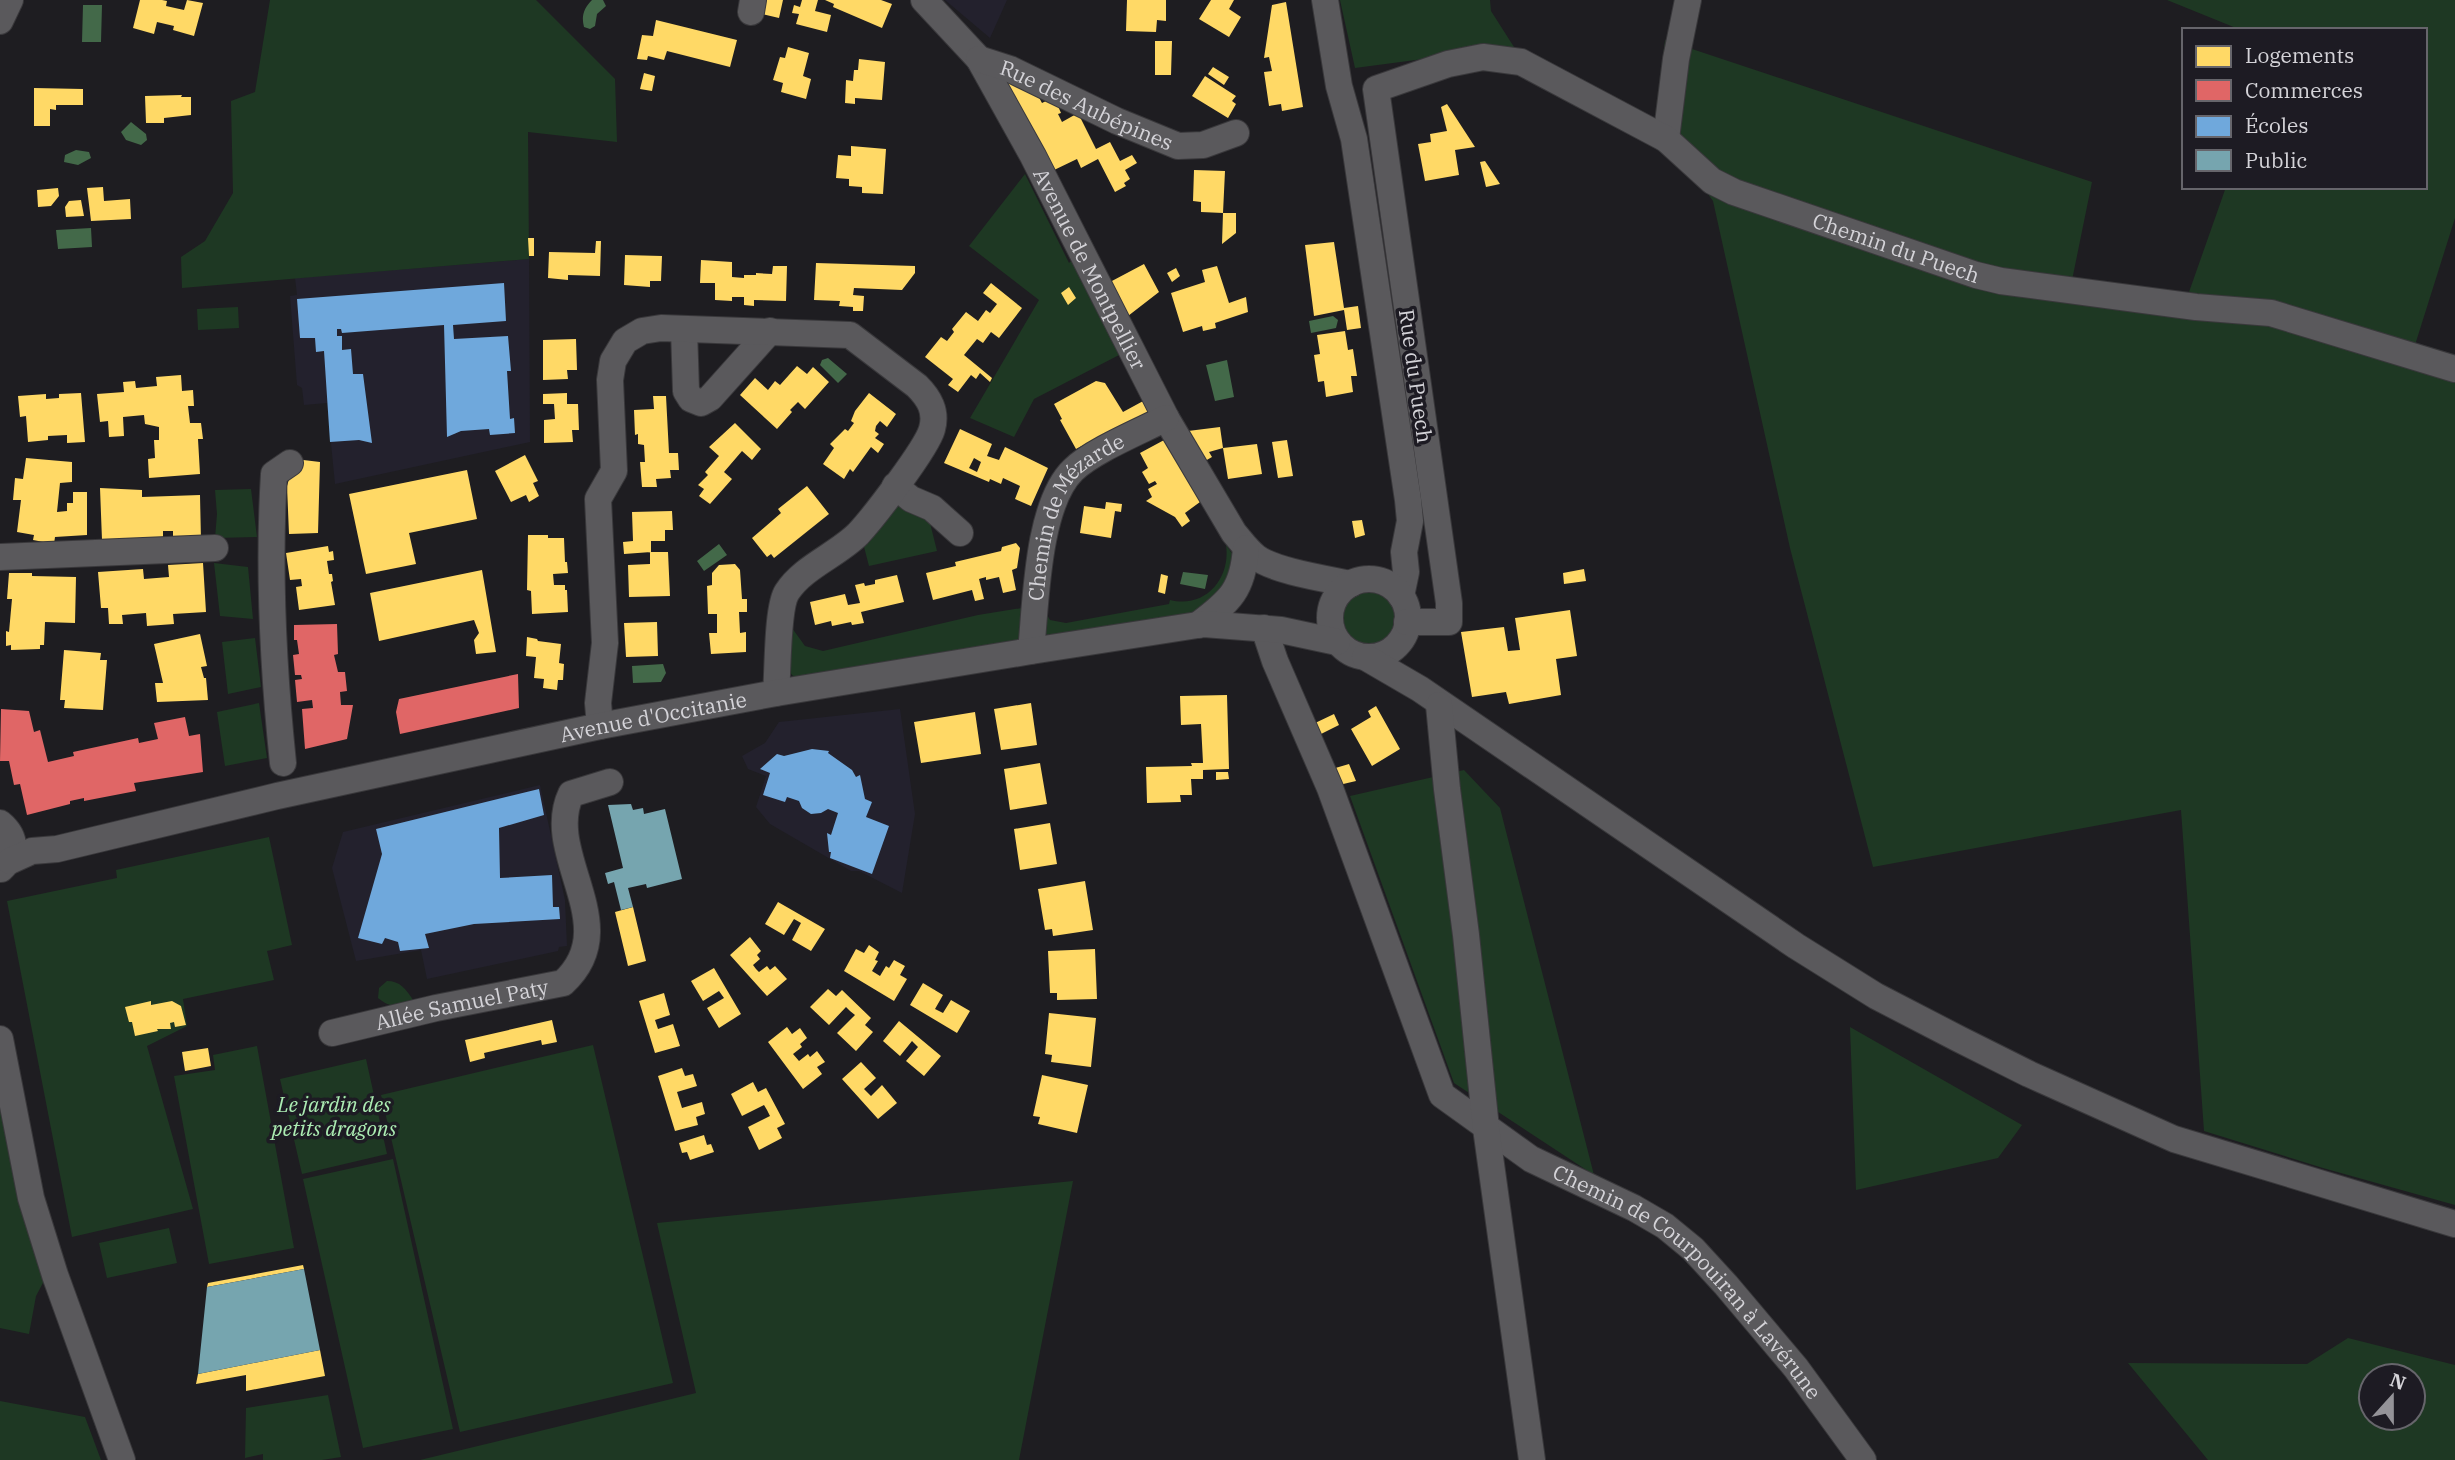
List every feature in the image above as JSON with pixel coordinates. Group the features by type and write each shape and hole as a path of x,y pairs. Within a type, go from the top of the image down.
{"street":[{"path":"0,21 10,0"},
{"name":"Avenue de Montpellier","path":"924,0 979,59 1033,156 1166,418 1234,533 1246,548 1265,562 1304,575 1343,605"},
{"path":"1325,0 1339,86 1354,139 1406,486 1410,521 1404,552 1406,572 1401,597"},
{"path":"1665,139 1688,0"},
{"name":"Chemin du Puech","path":"1376,89 1448,64 1483,57 1507,59 1536,69 1665,139 1712,181 1734,192 1976,275 2029,285 2196,307 2271,313 2455,369"},
{"name":"Rue des Aubépines","path":"979,59 1010,69 1117,121 1178,146 1203,145 1236,132"},
{"name":"Rue du Puech","path":"1376,89 1448,603 1449,622 1405,630"},
{"path":"684,329 686,391 691,399 701,403 710,398 770,331"},
{"path":"600,726 598,703 605,643 598,499 614,471 610,380 613,361 625,341 642,331 684,329 850,335 926,395 932,407 932,431 895,486 857,535 788,589 783,607 776,693"},
{"name":"Chemin de Mézarde","path":"1031,651 1044,531 1066,478 1080,464 1166,418"},
{"path":"283,762 270,592 274,474 290,463"},
{"path":"895,486 911,499 932,508 960,533"},
{"path":"0,557 215,548"},
{"path":"1198,625 1236,593 1244,572 1246,548"},
{"path":"1343,605 1404,552"},
{"path":"1343,605 1388,584 1401,597 1406,609 1405,630 1429,697 1445,777 1466,935 1486,1128 1532,1460"},
{"path":"1343,605 1350,652 1365,657 1429,697 1796,946 1876,996 2029,1074 2175,1139 2455,1224"},
{"name":"Avenue d'Occitanie","path":"11,849 57,849 212,811 600,726 776,693 1198,625 1273,629 1343,605"},
{"name":"Chemin de Courpouiran à Lavérune","path":"1273,629 1275,661 1330,788 1442,1095 1531,1158 1634,1208 1665,1226 1693,1249 1796,1368 1863,1460"},
{"path":"1365,657 1386,653 1405,630"},
{"name":"Allée Samuel Paty","path":"332,1033 436,1008 563,983 581,959 588,924 563,825 566,805 571,794 610,782"},
{"path":"0,1039 31,1198 59,1288 122,1460"}],"shaded area":[{"path":"592,0 603,0 606,6 597,14 595,26 590,29 584,27 583,16"},
{"path":"945,0 1007,0 990,38"},
{"path":"83,5 102,5 101,42 82,42"},
{"path":"131,122 146,134 147,140 141,145 126,140 121,132"},
{"path":"76,150 89,152 91,158 78,165 64,162 65,155"},
{"path":"91,228 92,247 58,249 56,230"},
{"path":"529,259 530,442 335,484 327,403 304,405 302,388 297,385 290,296 297,295 295,278"},
{"path":"1333,316 1338,320 1336,328 1311,333 1309,321"},
{"path":"828,358 847,374 838,383 820,365 822,360"},
{"path":"1227,360 1234,397 1215,401 1206,365"},
{"path":"719,544 727,555 704,571 697,561"},
{"path":"1183,572 1208,575 1205,589 1180,584"},
{"path":"663,664 666,673 661,682 633,683 632,666"},
{"path":"900,709 915,814 902,893 859,871 851,871 770,824 756,807 766,776 748,769 742,756 765,743 779,722"},
{"path":"540,785 565,900 567,946 559,947 558,951 427,979 421,950 356,961 332,868 343,832"}],"green space":[{"path":"270,0 536,0 615,79 617,142 528,132 529,259 182,288 181,257 205,241 233,193 231,101 255,92"},
{"path":"1340,0 1490,0 1491,11 1514,47 1355,68"},
{"path":"2167,0 2455,0 2455,218 2415,345 2455,358 2455,1205 2204,1131 2181,810 1873,867 1790,548 1713,201 1655,121 1665,40 2092,182 2068,300 2182,312 2225,189 2427,189 2427,28 2236,28"},
{"path":"1025,174 1069,263 1073,259 1121,354 1034,399 1014,437 970,418 1039,300 969,246"},
{"path":"238,307 239,328 198,330 197,309"},
{"path":"251,489 257,537 215,538 215,490"},
{"path":"895,504 928,515 937,551 869,566 863,543"},
{"path":"1226,545 1238,562 1235,577 1193,615 1050,637 1044,632 1044,610 1050,620 1066,623 1169,604 1170,600 1183,602 1204,596 1220,580"},
{"path":"214,563 248,567 253,619 220,616"},
{"path":"1369,586 1381,588 1392,595 1399,606 1399,630 1392,641 1381,648 1369,650 1357,648 1346,641 1339,630 1337,618 1339,606 1346,595 1357,588"},
{"path":"1028,607 1024,643 802,681 787,669 792,628 805,646 823,651 978,615"},
{"path":"255,638 261,687 228,694 222,642"},
{"path":"259,703 267,758 225,766 217,712"},
{"path":"1464,770 1500,808 1594,1175 1454,1083 1350,796"},
{"path":"269,837 292,945 267,951 274,980 183,999 187,1026 147,1046 193,1209 72,1237 7,901 117,878 116,870"},
{"path":"387,981 396,982 405,989 413,1000 410,1006 393,1006 378,998 379,988"},
{"path":"1850,1027 2022,1125 1998,1158 1856,1190"},
{"path":"593,1045 673,1383 460,1432 381,1095"},
{"path":"257,1046 294,1248 209,1264 174,1076 215,1070 213,1055"},
{"name":"Le jardin des petits dragons","path":"366,1059 387,1154 302,1174 280,1079"},
{"path":"0,1098 44,1281 36,1296 29,1334 0,1328"},
{"path":"393,1159 453,1429 363,1448 303,1179"},
{"path":"1073,1181 1019,1460 420,1460 696,1393 657,1223"},
{"path":"169,1228 177,1263 107,1278 99,1243"},
{"path":"2348,1338 2455,1365 2455,1460 2208,1460 2128,1363 2307,1364"},
{"path":"328,1395 341,1457 322,1460 263,1460 263,1454 245,1458 246,1408"},
{"path":"0,1401 85,1417 101,1460 0,1460"}],"building: Logements":[{"path":"140,0 167,1 166,6 184,10 187,0 203,3 194,36 173,30 174,26 157,22 154,34 133,28"},
{"path":"761,0 783,0 779,18 758,13"},
{"path":"802,0 818,0 815,11 831,15 827,32 796,24 799,14 792,13 794,5 800,7"},
{"path":"825,0 881,0 892,4 882,28 833,7 834,4"},
{"path":"1127,0 1166,0 1166,21 1157,20 1156,32 1126,31"},
{"path":"1211,0 1234,0 1229,9 1241,17 1229,37 1199,19"},
{"path":"1286,2 1303,107 1282,111 1281,104 1269,106 1264,72 1272,71 1269,57 1264,58 1272,5"},
{"path":"656,20 737,40 730,67 667,51 664,60 648,56 647,60 637,59 642,35 653,36"},
{"path":"1155,41 1172,41 1171,75 1155,75"},
{"path":"788,47 809,53 803,76 811,79 806,99 781,92 783,83 773,80 780,57 785,58"},
{"path":"859,59 885,62 882,100 855,98 855,104 845,103 846,80 853,81"},
{"path":"1213,67 1229,77 1224,85 1208,74"},
{"path":"644,73 655,76 652,91 640,89"},
{"path":"1205,76 1236,96 1232,101 1236,104 1228,118 1192,96"},
{"path":"1002,77 1034,88 1042,103 1054,97 1062,122 1078,113 1096,149 1110,142 1120,161 1132,155 1137,163 1125,170 1130,179 1124,183 1126,186 1115,192 1098,159 1081,168 1077,159 1052,171"},
{"path":"34,88 83,89 83,105 56,105 56,110 50,109 50,126 34,126"},
{"path":"182,95 181,97 191,97 191,115 164,118 164,123 146,123 145,96"},
{"path":"1447,104 1475,147 1455,150 1459,175 1425,181 1418,144 1431,142 1430,134 1447,131 1441,107"},
{"path":"851,146 886,149 883,194 862,193 862,187 849,186 849,179 836,178 838,155 851,156"},
{"path":"1485,161 1500,184 1486,187 1480,162"},
{"path":"1194,170 1225,171 1223,213 1201,212 1201,202 1193,201"},
{"path":"103,187 104,201 130,199 131,219 91,221 87,188"},
{"path":"58,188 59,196 51,206 38,207 37,190"},
{"path":"81,200 84,216 66,217 65,207 69,201"},
{"path":"1223,213 1236,213 1236,233 1222,244"},
{"path":"528,238 534,238 534,256 529,256"},
{"path":"596,241 601,241 600,276 568,275 568,280 548,278 549,252 595,253"},
{"path":"1334,242 1344,308 1358,306 1361,328 1347,330 1344,310 1314,316 1305,245"},
{"path":"625,255 662,256 661,281 650,281 650,287 624,285"},
{"path":"701,260 732,262 732,277 744,278 744,275 756,273 772,274 773,266 787,266 786,301 754,300 754,306 744,305 744,297 732,297 732,301 715,300 715,283 700,283"},
{"path":"816,263 915,266 915,273 902,290 854,288 853,295 864,296 863,311 853,311 853,307 839,306 840,301 814,300"},
{"path":"1144,264 1159,292 1128,316 1110,282"},
{"path":"1217,266 1229,303 1246,297 1248,312 1215,323 1216,328 1203,331 1202,326 1183,332 1171,293 1205,282 1202,270"},
{"path":"1176,268 1180,276 1172,282 1167,273"},
{"path":"991,283 1022,308 999,338 991,332 983,343 977,339 964,355 992,378 990,382 980,373 976,379 971,375 958,392 948,385 953,379 925,357 941,337 947,341 954,332 952,329 966,312 978,321 986,310 990,313 997,304 983,293"},
{"path":"1069,287 1076,298 1068,305 1061,293"},
{"path":"1345,331 1348,350 1353,349 1357,376 1351,376 1353,392 1326,397 1324,381 1318,382 1314,355 1320,354 1317,335"},
{"path":"576,339 577,370 567,370 568,379 543,380 543,340"},
{"path":"797,366 807,374 813,367 829,382 805,409 798,402 777,429 740,395 755,378 768,390 775,381 780,385"},
{"path":"181,375 182,391 193,390 194,406 188,406 190,423 201,423 203,439 198,439 200,474 149,478 148,459 155,458 154,440 159,440 159,427 145,424 144,415 123,417 124,436 109,437 108,421 100,422 97,394 124,392 123,382 135,381 136,388 157,386 156,377"},
{"path":"1096,381 1105,383 1123,412 1145,400 1150,411 1076,449 1054,404"},
{"path":"81,393 85,442 67,443 67,435 48,436 48,440 28,442 26,416 20,417 18,396 46,394 46,399 59,398 59,394"},
{"path":"567,393 567,404 578,404 579,430 572,430 573,442 544,443 544,420 555,419 554,404 543,404 543,394"},
{"path":"869,393 896,414 887,427 880,421 876,426 875,431 879,434 875,438 884,444 878,453 871,447 853,472 850,469 844,479 823,464 834,448 830,444 845,429 848,431 854,423 851,421 855,411"},
{"path":"653,396 666,396 669,453 678,453 679,470 670,470 671,478 656,479 657,487 642,487 640,462 645,462 644,445 638,444 638,434 635,435 634,410 654,409"},
{"path":"735,423 761,449 752,460 742,451 724,472 732,479 710,504 699,496 704,489 698,485 708,475 705,472 719,456 709,447"},
{"path":"1220,427 1223,448 1209,452 1212,457 1205,461 1188,431"},
{"path":"960,429 992,444 987,456 999,460 1005,447 1048,468 1031,506 1015,499 1020,486 1003,478 1001,484 990,479 989,482 944,463","holes":["974,458 981,462 977,472 969,468"]},
{"path":"1166,439 1200,502 1185,513 1190,521 1182,527 1175,517 1146,501 1152,497 1148,489 1157,484 1155,481 1149,484 1142,472 1148,468 1140,453"},
{"path":"1287,440 1293,476 1278,478 1272,442"},
{"path":"1257,444 1262,474 1228,479 1223,448"},
{"path":"525,455 538,481 533,483 539,496 529,502 526,495 511,502 495,471"},
{"path":"26,458 72,462 72,482 60,483 57,512 67,511 67,503 73,503 73,492 87,492 87,535 55,537 54,544 33,540 34,535 17,532 21,500 13,500 15,478 23,479"},
{"path":"295,459 320,462 318,533 289,534 287,486"},
{"path":"467,470 477,519 409,533 416,564 366,574 349,494"},
{"path":"807,486 829,514 774,558 771,554 767,557 752,538 781,513 778,509"},
{"path":"100,488 142,490 142,497 200,495 201,541 173,542 173,531 163,531 163,544 102,540"},
{"path":"1106,502 1122,504 1121,512 1115,511 1111,538 1080,533 1084,506 1105,509"},
{"path":"672,511 673,530 665,530 665,541 651,541 651,552 624,554 623,542 633,541 632,512"},
{"path":"1362,520 1365,535 1355,538 1352,521"},
{"path":"528,535 564,538 568,573 553,574 554,585 565,585 567,590 568,612 532,614 531,591 527,590"},
{"path":"1016,543 1020,548 1017,568 1012,570 1016,590 1003,593 999,577 986,580 986,577 979,579 984,599 975,601 972,590 933,600 926,573 956,566 955,562 1001,551 1002,547"},
{"path":"328,546 329,552 333,551 334,560 327,561 329,574 332,574 335,605 299,610 296,587 302,586 301,579 290,580 286,553"},
{"path":"650,552 668,552 670,596 629,597 628,565 650,564"},
{"path":"203,563 206,612 173,614 174,624 147,626 146,613 122,615 123,624 109,624 108,608 101,608 98,572 143,569 144,579 169,577 168,565"},
{"path":"735,564 740,570 742,599 747,599 747,612 739,612 740,633 746,632 746,652 711,654 709,633 717,633 717,614 708,614 707,586 712,585 712,573 719,565"},
{"path":"1584,569 1586,581 1564,584 1563,573"},
{"path":"482,570 496,652 476,654 474,640 479,633 474,620 379,641 370,593"},
{"path":"9,573 76,577 75,623 45,622 44,645 40,645 40,649 11,650 11,645 6,646 12,599 7,599"},
{"path":"1161,574 1168,576 1165,594 1158,592"},
{"path":"897,575 904,602 861,612 864,623 852,625 851,622 832,626 831,621 815,625 810,602 845,594 848,605 860,603 855,585 875,584 875,580"},
{"path":"1570,610 1577,656 1556,659 1561,695 1509,704 1506,692 1472,697 1461,632 1504,627 1508,651 1520,650 1515,618"},
{"path":"657,622 658,656 626,657 624,623"},
{"path":"200,634 207,666 201,667 206,678 208,700 157,702 155,683 163,683 154,644"},
{"path":"527,637 561,644 559,663 564,664 563,680 558,680 557,690 543,688 544,679 534,678 536,657 526,656"},
{"path":"64,650 101,653 100,660 107,660 103,710 64,708 65,700 60,700"},
{"path":"1227,695 1229,769 1203,770 1203,779 1191,779 1192,795 1180,795 1181,802 1147,803 1146,767 1192,766 1191,763 1203,763 1201,724 1181,725 1180,696"},
{"path":"1031,703 1037,745 1001,750 994,709"},
{"path":"1376,706 1400,749 1372,766 1351,729 1371,717 1368,711"},
{"path":"975,712 981,754 921,763 914,722"},
{"path":"1334,714 1339,725 1319,735 1313,724"},
{"path":"1040,763 1047,804 1010,810 1004,769"},
{"path":"1349,764 1356,781 1339,785 1332,769"},
{"path":"1216,772 1228,772 1229,779 1216,780"},
{"path":"1050,823 1057,864 1020,870 1014,829"},
{"path":"1085,881 1093,930 1053,936 1052,929 1045,930 1038,889"},
{"path":"778,902 825,929 811,951 792,940 801,923 794,919 784,935 765,924"},
{"path":"633,907 646,961 628,966 615,912"},
{"path":"750,937 761,951 757,955 760,959 753,965 756,969 759,972 767,966 770,970 775,966 787,979 767,996 730,955"},
{"path":"869,945 879,952 875,960 878,961 872,971 880,976 894,960 905,966 900,975 907,979 894,1001 844,971 856,949 864,953"},
{"path":"1095,949 1097,999 1057,1000 1057,993 1050,993 1048,951"},
{"path":"714,968 741,1014 719,1028 707,1008 724,998 719,991 703,1001 691,981"},
{"path":"923,983 943,995 935,1009 943,1013 951,1000 970,1011 957,1033 910,1005"},
{"path":"828,989 836,996 842,990 871,1018 865,1025 873,1032 856,1051 837,1033 855,1015 846,1007 829,1025 810,1007"},
{"path":"664,993 670,1015 655,1020 658,1029 673,1024 680,1046 655,1053 639,1001"},
{"path":"151,1001 151,1005 172,1001 181,1006 186,1025 175,1027 174,1022 170,1023 171,1029 157,1029 158,1031 135,1036 125,1007"},
{"path":"1049,1013 1096,1018 1091,1067 1051,1062 1052,1055 1045,1054"},
{"path":"552,1020 557,1042 542,1045 541,1040 484,1053 485,1058 470,1062 465,1040"},
{"path":"899,1021 941,1056 924,1076 906,1061 918,1047 912,1041 900,1056 883,1041"},
{"path":"787,1027 792,1034 800,1028 807,1038 800,1044 802,1047 793,1054 799,1061 817,1051 825,1062 817,1067 822,1074 803,1089 768,1042"},
{"path":"208,1048 211,1066 185,1071 182,1052"},
{"path":"861,1062 876,1078 864,1089 871,1096 882,1085 897,1103 878,1119 842,1079"},
{"path":"682,1068 685,1076 693,1074 697,1086 677,1092 682,1108 702,1102 705,1114 696,1117 698,1125 675,1131 658,1076"},
{"path":"1042,1075 1088,1085 1077,1133 1038,1124 1040,1117 1033,1116"},
{"path":"753,1082 758,1092 766,1088 785,1124 777,1128 782,1138 759,1150 748,1127 770,1116 764,1105 742,1116 731,1094"},
{"path":"704,1135 707,1145 711,1144 714,1152 690,1160 687,1152 682,1153 679,1143"},
{"path":"303,1265 304,1269 207,1287 208,1283"},
{"path":"320,1350 325,1376 246,1391 246,1375 196,1384 198,1374"}],"building: Commerces":[{"path":"337,624 338,654 334,655 338,672 345,672 347,691 340,692 341,705 353,705 347,739 305,749 302,709 313,708 312,700 297,702 295,680 302,679 301,675 295,675 293,655 299,654 297,640 294,640 294,625"},
{"path":"518,674 519,708 400,734 396,712 399,699"},
{"path":"1,709 29,711 34,732 40,730 48,762 74,756 73,752 138,738 139,743 158,739 154,723 185,717 189,736 200,734 203,772 134,783 136,791 70,801 70,804 27,815 20,784 14,785 9,761 0,761"}],"building: Écoles":[{"path":"504,283 506,321 453,325 454,339 508,336 511,371 507,371 510,419 514,418 515,433 490,435 489,429 461,431 447,437 444,325 342,333 341,329 337,329 337,336 342,336 342,350 351,349 353,374 363,374 372,443 359,440 330,442 324,351 316,352 315,338 300,338 297,299"},
{"path":"812,749 829,751 828,753 852,770 856,777 860,775 865,799 872,802 866,817 889,826 872,874 830,858 827,833 831,835 838,813 828,809 811,814 802,808 799,801 787,797 785,802 763,795 770,773 760,769 777,754 784,756"},
{"path":"539,789 544,815 499,828 500,878 552,875 553,907 559,907 560,919 474,924 425,934 429,948 400,951 398,942 385,938 382,944 358,938 382,854 376,829"}],"building: Public":[{"path":"631,804 633,810 643,808 644,814 665,809 682,879 647,888 646,884 628,888 633,907 621,910 614,882 608,884 605,873 623,868 608,805"},
{"path":"304,1269 320,1350 198,1374 207,1287"}]}
